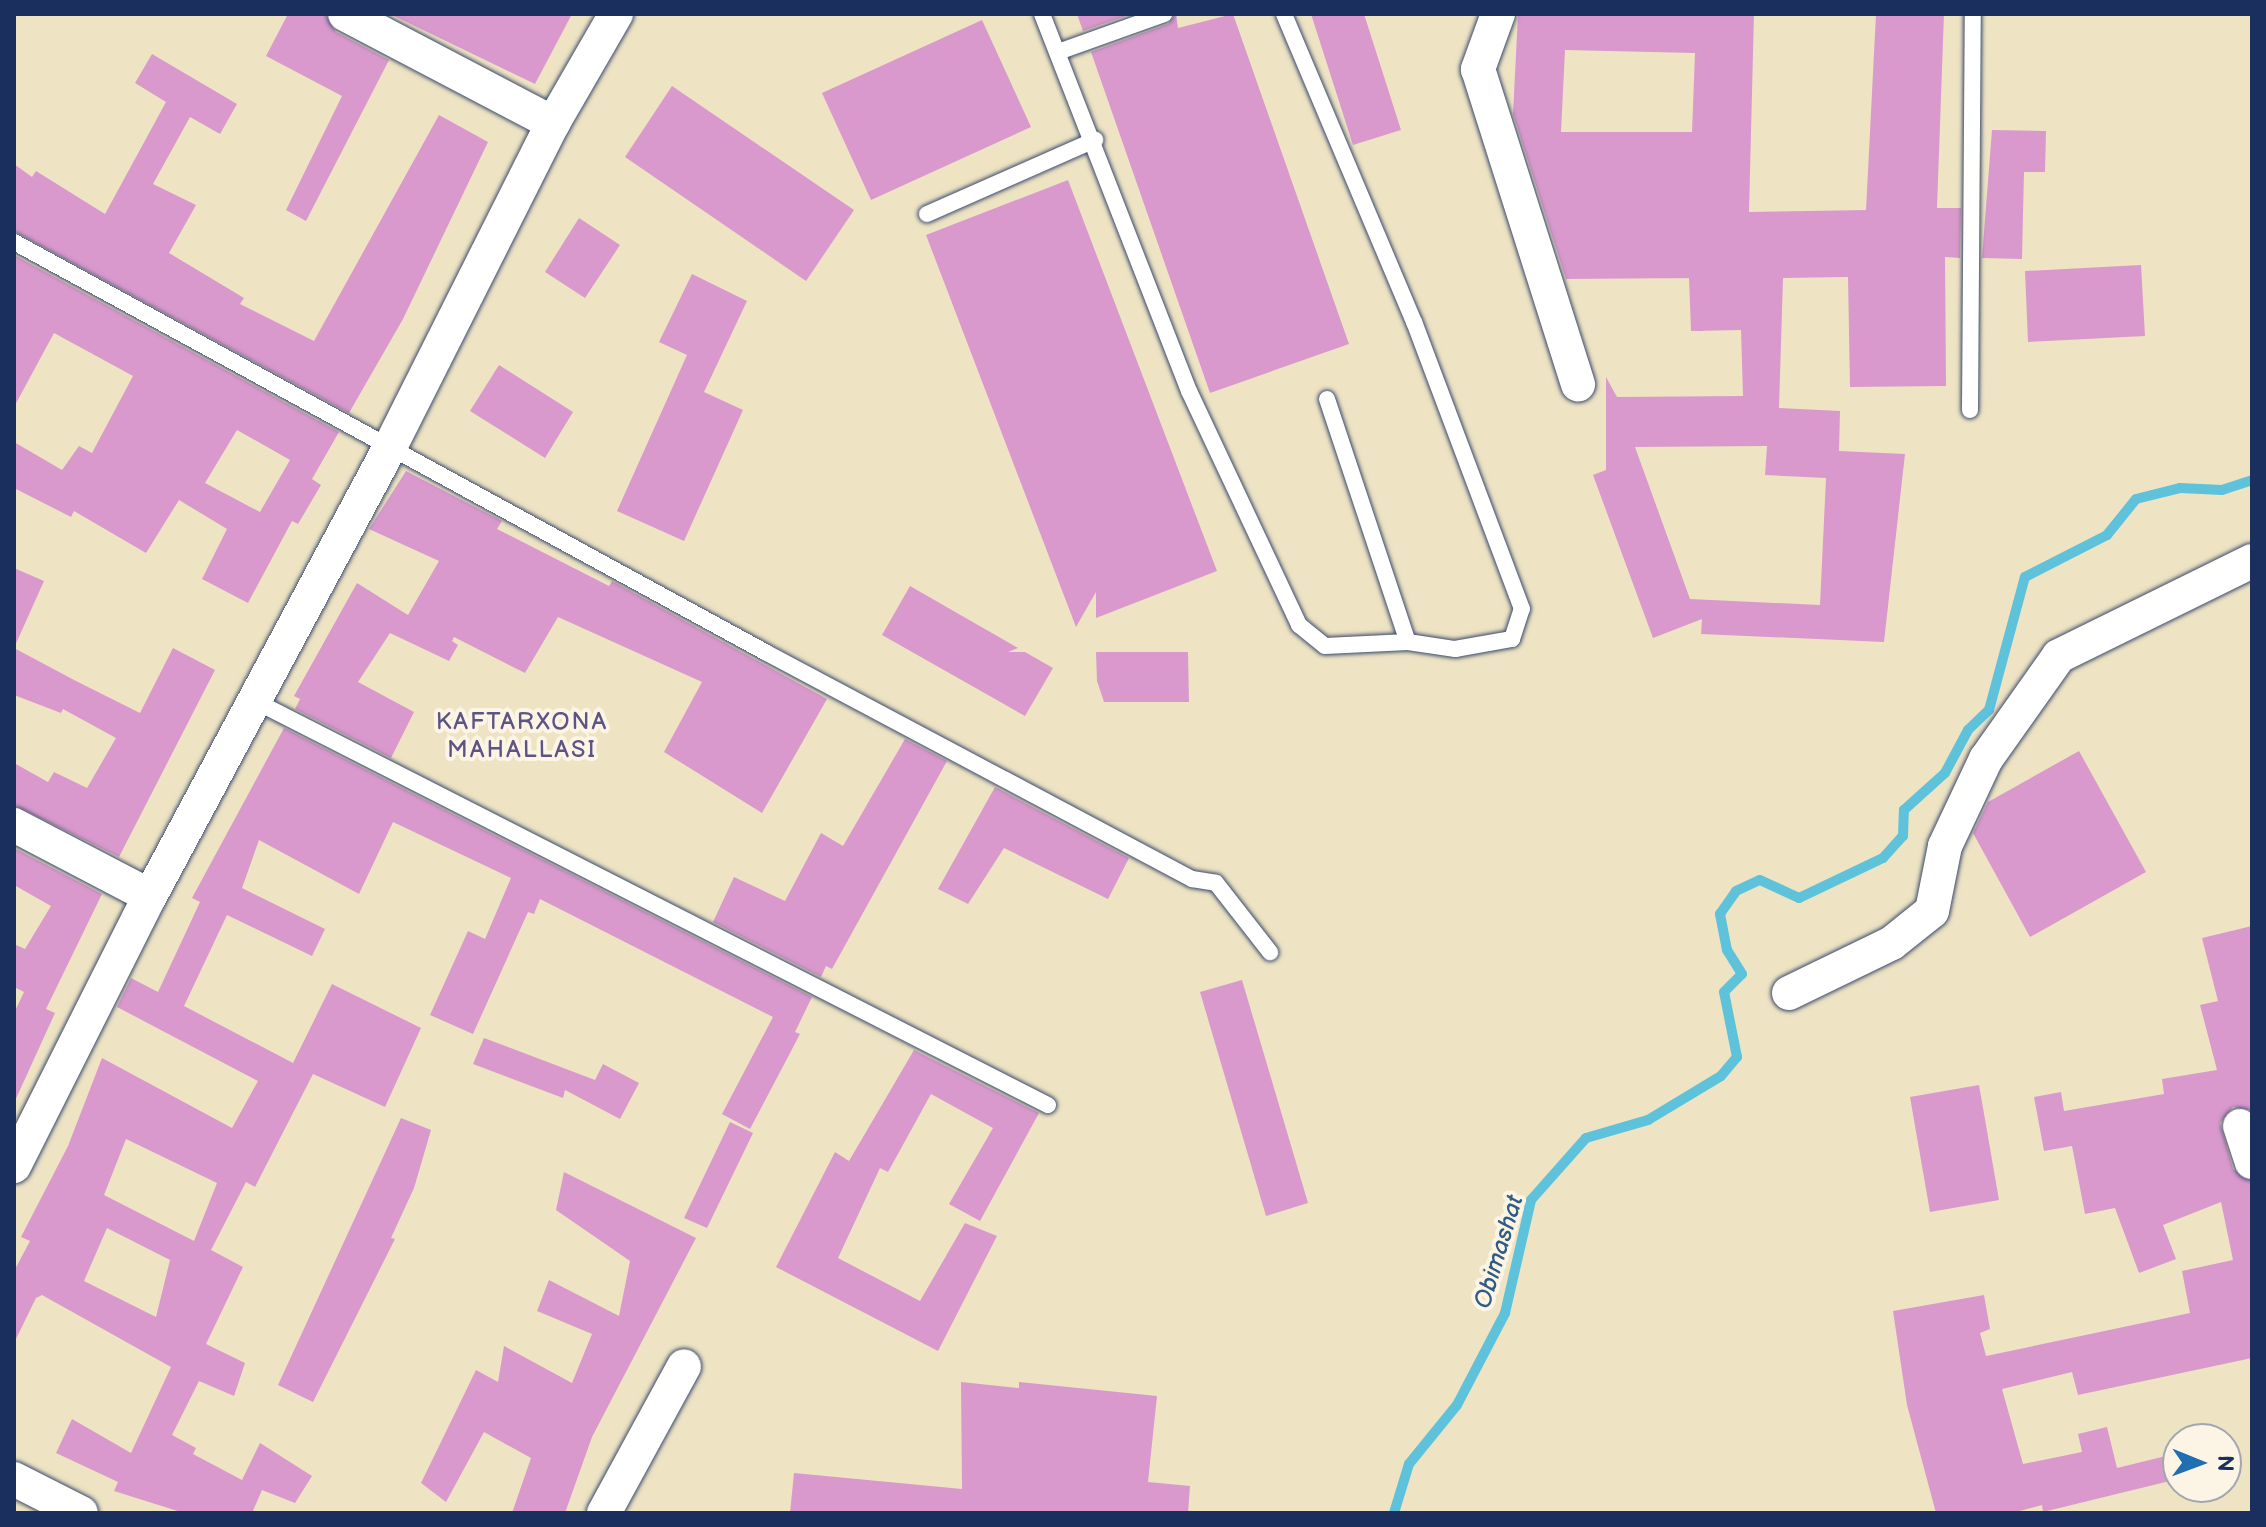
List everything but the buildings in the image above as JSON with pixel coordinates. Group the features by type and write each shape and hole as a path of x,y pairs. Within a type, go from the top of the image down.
{"street":[{"path":"345,14 553,123"},
{"path":"14,1166 150,896 389,449 553,123 616,14"},
{"path":"1498,14 1478,69 1578,385"},
{"path":"1789,993 1892,943 1932,911 1945,846 1986,759 2059,656 2252,561"},
{"path":"14,825 150,896"},
{"path":"2240,1126 2252,1162"},
{"path":"604,1513 684,1366"},
{"path":"14,1479 81,1513"}],"lane":[{"path":"1042,14 1095,140 1189,391 1299,625 1325,646 1408,642 1455,649 1512,639 1522,609 1414,322 1284,14"},
{"path":"1058,52 1164,14"},
{"path":"1970,410 1973,14"},
{"path":"927,214 1095,140"},
{"path":"14,242 389,449 1192,879 1216,883 1270,952"},
{"path":"1327,399 1408,642"},
{"path":"255,701 1048,1105"}],"waterway":[{"name":"Obimashat","path":"1394,1513 1409,1464 1457,1405 1505,1313 1531,1200 1586,1138 1648,1120 1721,1076 1737,1057 1724,992 1742,974 1727,950 1720,914 1736,891 1760,880 1799,898 1883,858 1903,836 1904,810 1945,773 1968,730 1989,710 2025,577 2107,535 2136,499 2180,488 2222,490 2252,480"}],"district":[{"name":"KAFTARXONA MAHALLASI","path":"522,736"}]}
